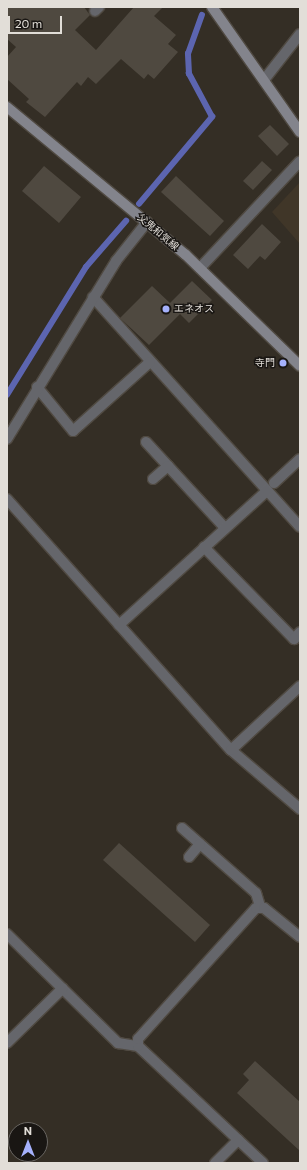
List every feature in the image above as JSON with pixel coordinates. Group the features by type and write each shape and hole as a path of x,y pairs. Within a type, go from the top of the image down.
{"main road":[{"path":"212,7 300,132"},
{"name":"父鬼和気線","path":"7,107 147,222 200,268 300,366"}],"street":[{"path":"264,80 300,34"},
{"path":"200,268 300,161"},
{"path":"7,439 37,387 116,261 147,222"},
{"path":"93,297 300,527"},
{"path":"37,387 73,431 150,362"},
{"path":"146,442 225,528"},
{"path":"274,483 300,459"},
{"path":"153,479 168,466"},
{"path":"119,625 267,491"},
{"path":"7,499 231,750 300,809"},
{"path":"204,547 294,639 300,632"},
{"path":"231,750 300,686"},
{"path":"182,828 256,893 260,906 300,937"},
{"path":"189,857 200,844"},
{"path":"138,1046 138,1039 189,980 260,906"},
{"path":"7,934 118,1043 138,1046 263,1163"},
{"path":"7,1043 63,988"},
{"path":"215,1163 238,1140"}],"shaded area":[{"path":"300,182 300,244 272,212"}],"building":[{"path":"7,7 84,7 90,15 75,30 96,50 134,7 163,7 154,16 176,35 168,44 178,52 154,79 148,74 144,79 121,59 96,84 88,77 81,86 77,82 45,117 26,102 29,99 7,79 7,57 16,47 7,39"},
{"path":"270,125 289,144 277,156 258,136"},
{"path":"262,161 272,170 253,190 243,181"},
{"path":"44,166 81,197 59,223 22,191"},
{"path":"176,176 224,221 210,236 161,192"},
{"path":"262,224 281,242 265,260 260,256 248,269 233,255"},
{"name":"エネオス","path":"192,281 212,300 189,323 180,314 149,345 120,318 152,286 170,303"},
{"path":"119,843 210,925 195,942 103,860"},
{"path":"255,1061 300,1102 300,1151 237,1093 249,1080 243,1074"}],"waterway":[{"path":"139,204 212,117 189,74 188,54 202,15"},
{"path":"7,395 86,267 126,221"}],"place":[{"name":"エネオス","path":"166,309"},
{"name":"寺門","path":"283,363"}]}
